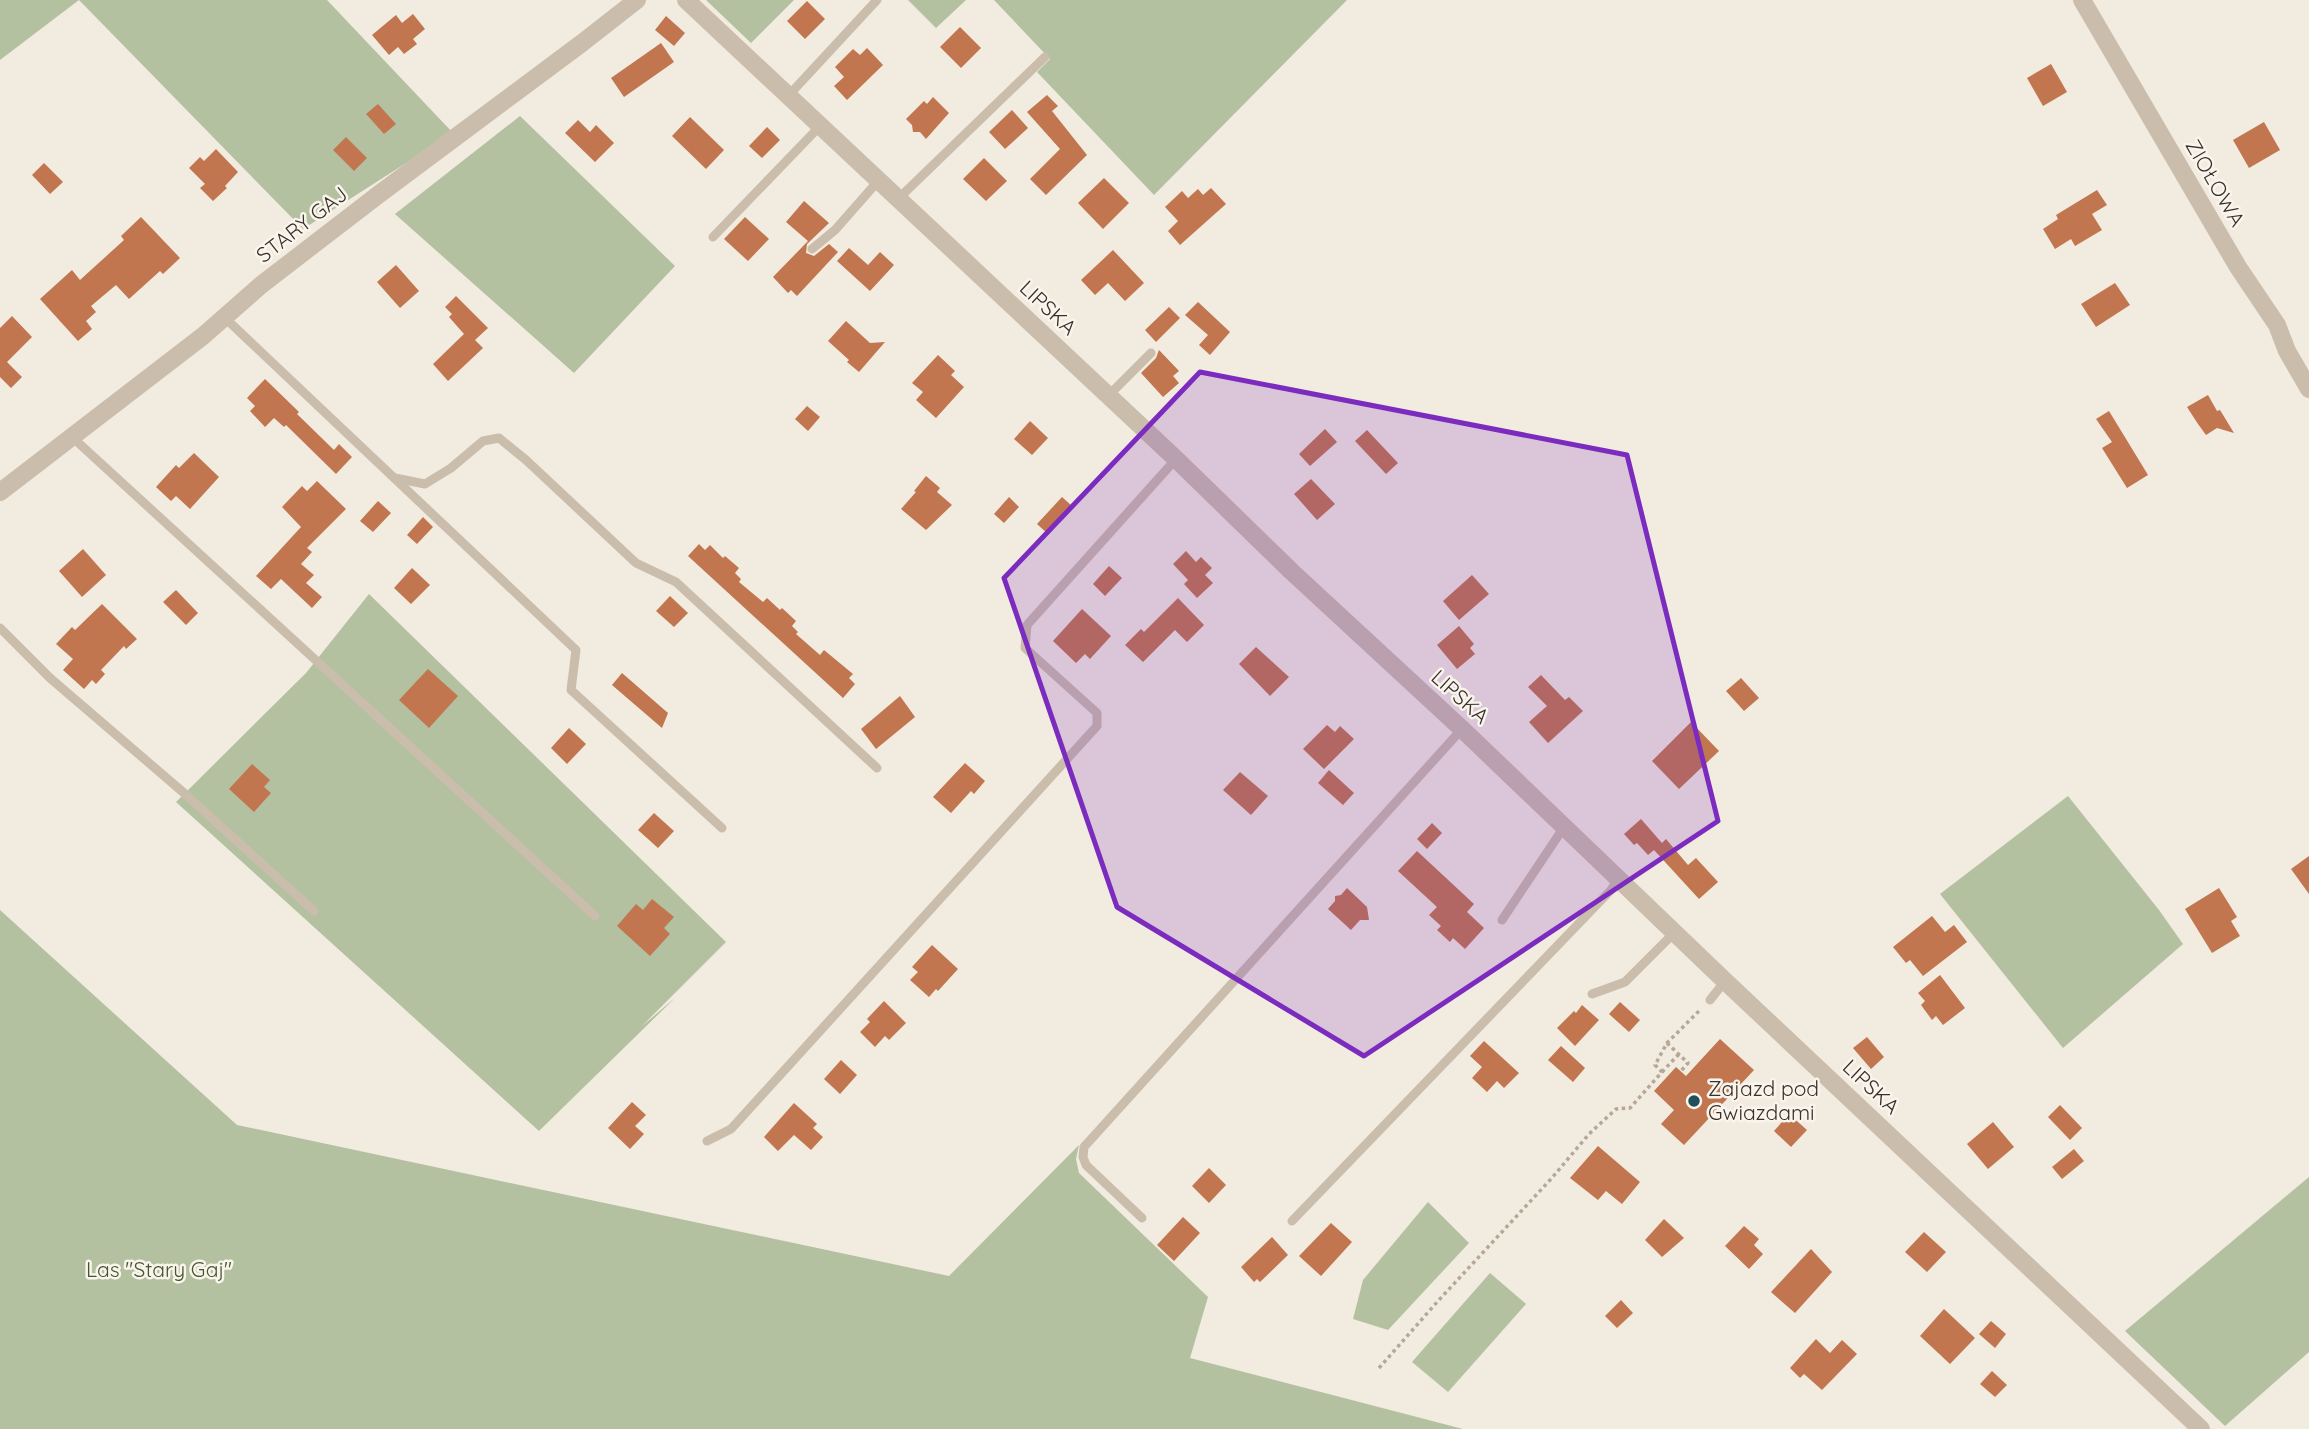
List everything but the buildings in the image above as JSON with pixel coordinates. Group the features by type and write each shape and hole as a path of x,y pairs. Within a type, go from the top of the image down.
{"street":[{"name":"STARY GAJ","path":"0,492 203,336 378,195 637,0"},
{"name":"LIPSKA","path":"687,0 2201,1429"},
{"name":"ZIOŁOWA","path":"2082,0 2231,256 2277,325 2287,351 2309,388"}],"lane":[{"path":"789,95 877,0"},
{"path":"898,199 1045,57"},
{"path":"713,237 821,125"},
{"path":"812,249 835,230 879,180"},
{"path":"224,317 576,650 571,690 722,828"},
{"path":"1108,396 1151,354"},
{"path":"72,437 595,916"},
{"path":"394,478 425,484 451,468 483,441 499,438 636,563 676,582 877,768"},
{"path":"707,1141 731,1129 1097,726 1097,713 1025,648 1027,625 1176,459"},
{"path":"0,628 50,678 184,793 314,911"},
{"path":"1142,1218 1086,1166 1084,1147 1462,729"},
{"path":"1502,920 1564,827"},
{"path":"1292,1221 1611,890 1618,879"},
{"path":"1592,994 1625,982 1674,933"},
{"path":"1710,1000 1725,981"}],"path":[{"path":"1662,1073 1655,1065 1667,1043 1710,1000"},
{"path":"1667,1043 1688,1063 1681,1072"},
{"path":"1379,1368 1589,1134 1616,1109 1630,1108 1679,1054"}],"highlighted area":[{"path":"1200,372 1627,455 1718,821 1364,1056 1117,907 1004,578"}],"green space":[{"path":"0,0 79,0 0,60"},
{"path":"79,0 327,0 453,133 303,229"},
{"path":"706,0 794,0 751,43"},
{"path":"908,0 966,0 936,28"},
{"path":"994,0 1347,0 1154,195 1037,72 1050,59"},
{"path":"520,116 675,266 574,373 395,214"},
{"path":"369,594 726,942 641,1027 676,997 539,1131 176,802 306,673"},
{"path":"2068,796 2183,944 2063,1048 1940,894"},
{"name":"Las \"Stary Gaj\"","path":"0,910 237,1125 949,1276 1079,1145 1076,1159 1079,1173 1208,1297 1190,1358 1463,1429 0,1429"},
{"path":"2309,1177 2309,1352 2225,1426 2125,1331"},
{"path":"1428,1202 1469,1243 1388,1330 1353,1319 1363,1280"},
{"path":"1490,1273 1526,1304 1448,1392 1412,1362"}],"place":[{"name":"Zajazd pod Gwiazdami","path":"1694,1101"}]}
